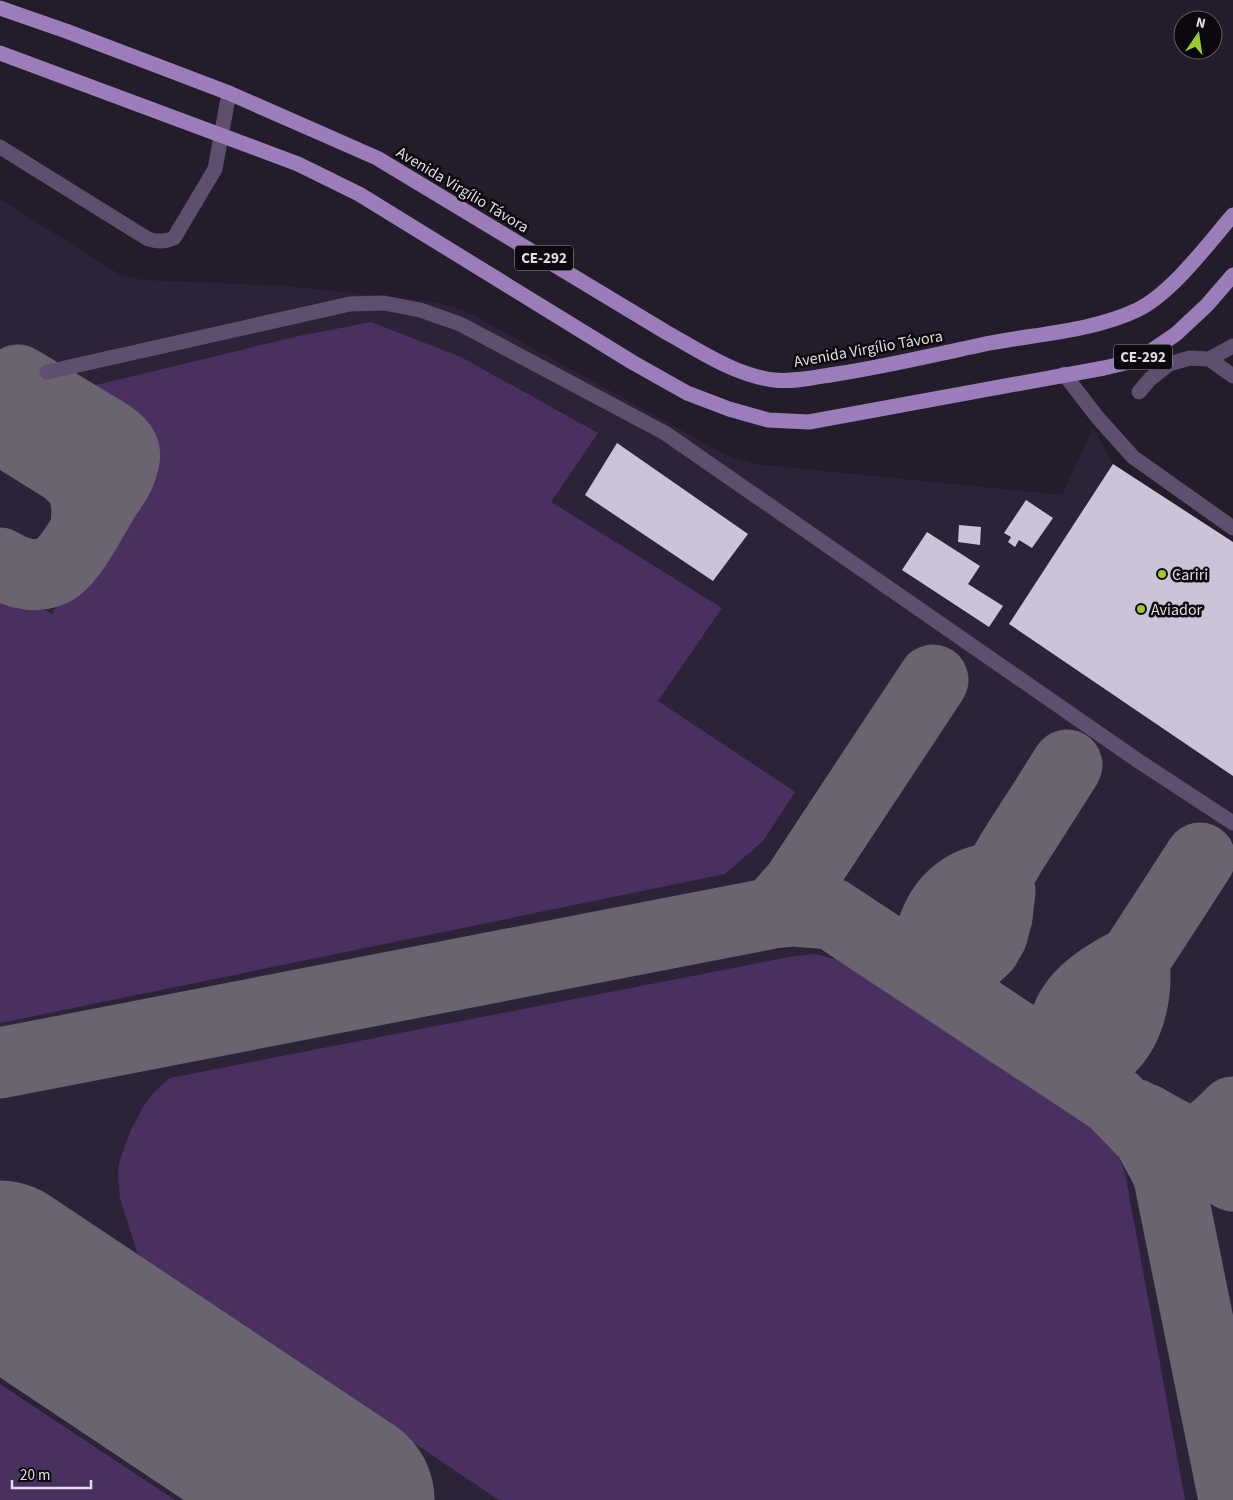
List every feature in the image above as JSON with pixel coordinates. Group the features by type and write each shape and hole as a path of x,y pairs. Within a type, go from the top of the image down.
{"main road":[{"name":"Avenida Virgílio Távora","path":"0,8 229,93 377,158 672,336 712,358 745,372 774,380 803,379 846,373 1107,322 1138,310 1170,287 1233,215"},
{"name":"CE-292","path":"0,52 298,164 359,194 632,362 687,393 729,409 768,420 809,422 1138,360 1176,334 1233,275"}],"street":[{"path":"0,147 148,240 166,241 174,238 215,169 229,93"},
{"path":"48,372 350,304 384,303 402,306 420,310 460,324 665,433 1129,755 1233,823"},
{"path":"1209,360 1233,346"},
{"path":"1139,392 1150,379 1170,364 1190,358 1209,360 1233,376"},
{"path":"1064,374 1098,418 1133,456 1233,528"}],"shaded area":[{"path":"0,199 122,276 144,280 287,286 436,302 466,311 726,455 755,464 1062,495 1093,428 1120,476 1233,559 1233,1500 0,1500"},
{"path":"371,322 461,357 598,433 551,502 722,608 658,701 795,792 763,841 725,874 0,1023 0,583 52,614 151,455 63,393 299,336"},
{"path":"815,954 842,961 1113,1142 1125,1173 1185,1500 499,1500 147,1264 137,1252 120,1198 119,1163 130,1132 144,1105 154,1092 170,1078 789,957"},
{"path":"0,1384 175,1500 0,1500"}],"building":[{"path":"617,443 748,534 713,581 585,495"},
{"path":"1113,464 1233,542 1233,776 1009,624"},
{"path":"1026,500 1053,518 1032,548 1019,540 1015,547 1008,542 1011,537 1004,533"},
{"path":"959,525 981,527 980,545 958,542"},
{"path":"927,532 980,566 968,584 1003,606 989,627 902,570"}],"taxiway":[{"path":"0,563 20,573 35,575 50,572 57,568 77,545 116,482 125,457 123,448 111,436 18,380"},
{"path":"0,428 67,470 83,485 87,507 86,530"},
{"path":"773,913 797,886 933,680"},
{"path":"997,875 1000,891 997,917 992,935 985,947 969,962 930,979 928,965 930,937 934,924 941,912 959,891 999,873 1067,765"},
{"path":"1134,960 1101,979 1076,1002 1068,1016 1063,1031 1063,1049 1068,1070 1084,1064 1110,1048 1125,1026 1130,1013 1135,987 1134,960 1200,858"},
{"path":"0,1063 773,913 794,911 832,914 1113,1100 1148,1136 1168,1173 1233,1494"},
{"path":"1145,1119 1172,1134 1191,1140 1210,1133 1233,1112"},
{"path":"1134,1114 1233,1176"}],"runway":[{"path":"0,1270 345,1500"}],"place":[{"name":"Cariri","path":"1162,574"},
{"name":"Aviador","path":"1141,609"}]}
